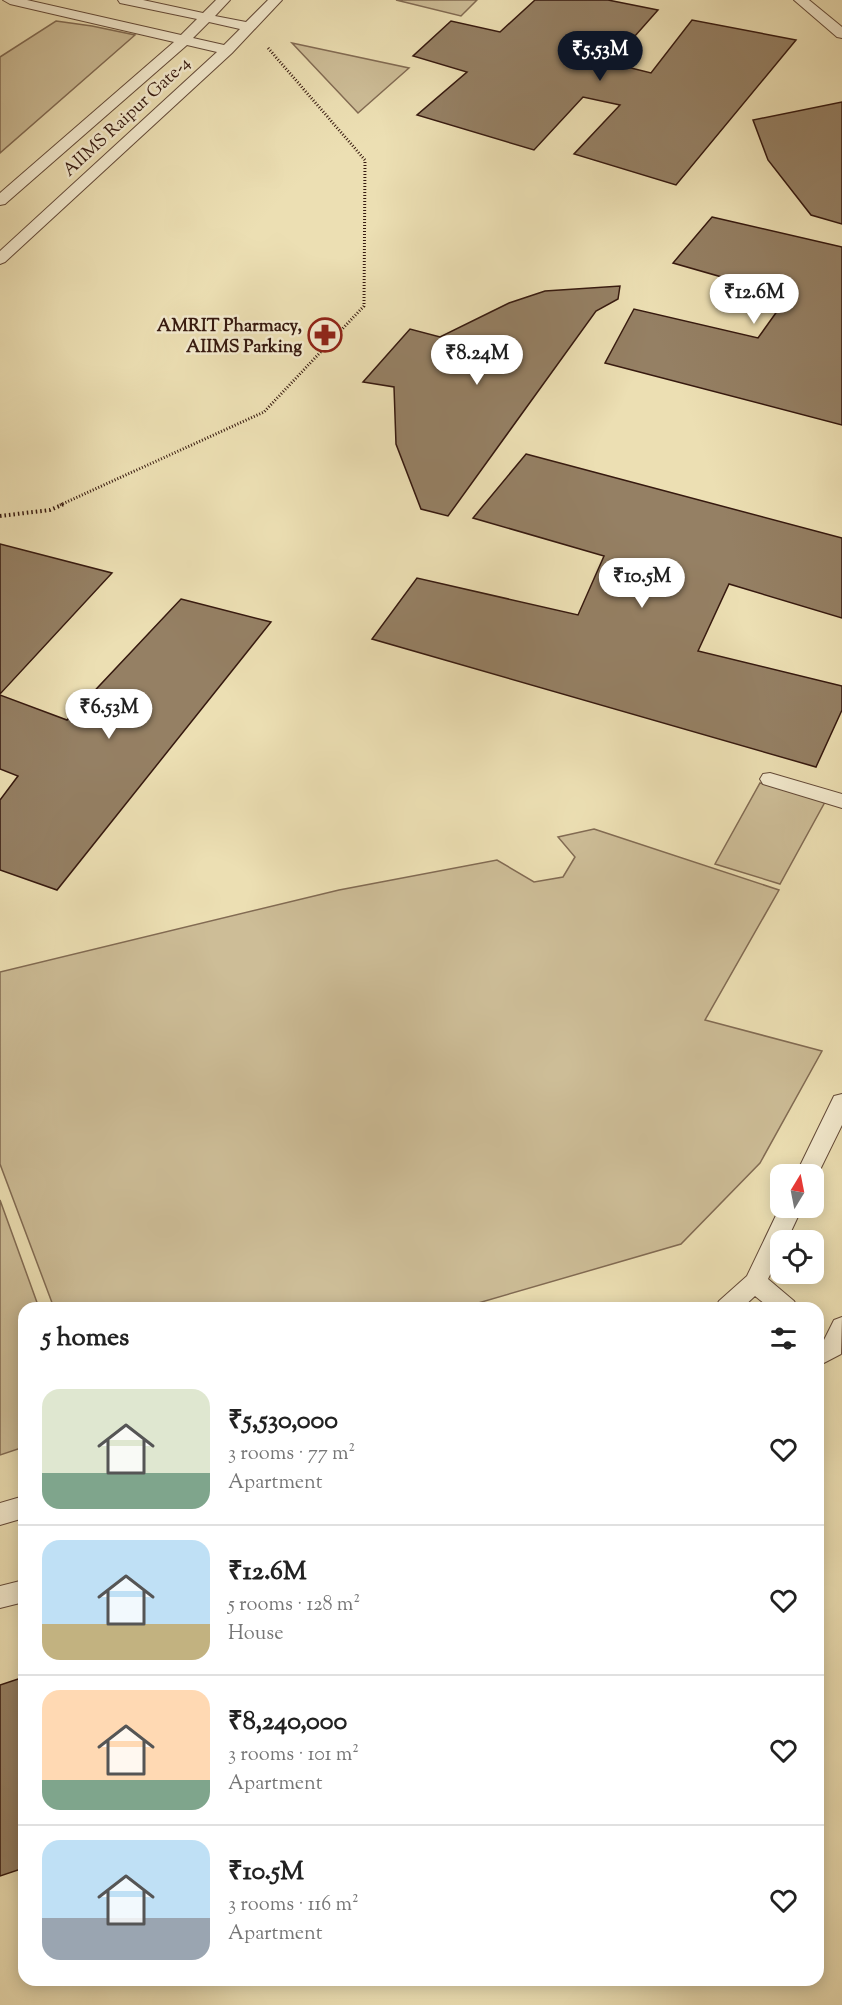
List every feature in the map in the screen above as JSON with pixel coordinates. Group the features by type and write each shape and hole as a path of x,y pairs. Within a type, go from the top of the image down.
{"lane":[{"path":"10,0 227,50"},
{"path":"125,0 250,27"},
{"name":"AIIMS Raipur Gate-4","path":"0,201 184,40 223,0"},
{"name":"AIIMS Raipur Gate-4","path":"0,259 227,50 275,0"},
{"path":"801,0 842,34"},
{"path":"770,779 842,801"},
{"path":"812,1164 842,1102"},
{"path":"733,1302 755,1282 786,1218"},
{"path":"755,1282 779,1302"},
{"path":"0,1514 18,1509"},
{"path":"0,1597 18,1592"}],"path":[{"path":"0,516 50,510 264,412 364,306 365,159 250,27"}],"shaded area":[{"path":"396,0 477,0 461,16"},
{"path":"56,21 135,35 0,153 0,57"},
{"path":"292,43 409,68 358,113"},
{"path":"760,783 825,802 780,884 715,864"},
{"path":"594,829 779,890 705,1020 822,1051 760,1163 681,1244 482,1302 52,1302 0,1164 0,972 339,890 497,860 534,882 563,877 575,857 558,837"},
{"path":"0,1200 37,1302 18,1302 18,1449 0,1455"}],"building":[{"path":"535,0 608,0 658,10 611,63 651,73 692,20 796,40 676,185 574,154 620,105 583,97 534,150 417,115 467,72 413,56 451,21 500,32"},
{"path":"842,102 842,224 811,215 768,160 753,120"},
{"path":"712,217 842,247 842,425 605,363 634,309 758,338 788,296 673,263"},
{"path":"620,286 618,299 596,311 448,516 421,509 396,444 394,387 363,382 410,329 440,337 509,303 545,291"},
{"path":"526,454 842,538 842,618 729,584 698,651 842,686 842,710 816,767 372,639 417,578 578,615 604,556 473,518"},
{"path":"0,544 112,573 0,694"},
{"path":"181,599 271,622 57,890 0,870 0,800 18,776 0,769 0,695 67,720"},
{"path":"18,1679 18,1870 0,1876 0,1685"}],"place":[{"name":"AMRIT Pharmacy, AIIMS Parking","path":"325,335"}]}
